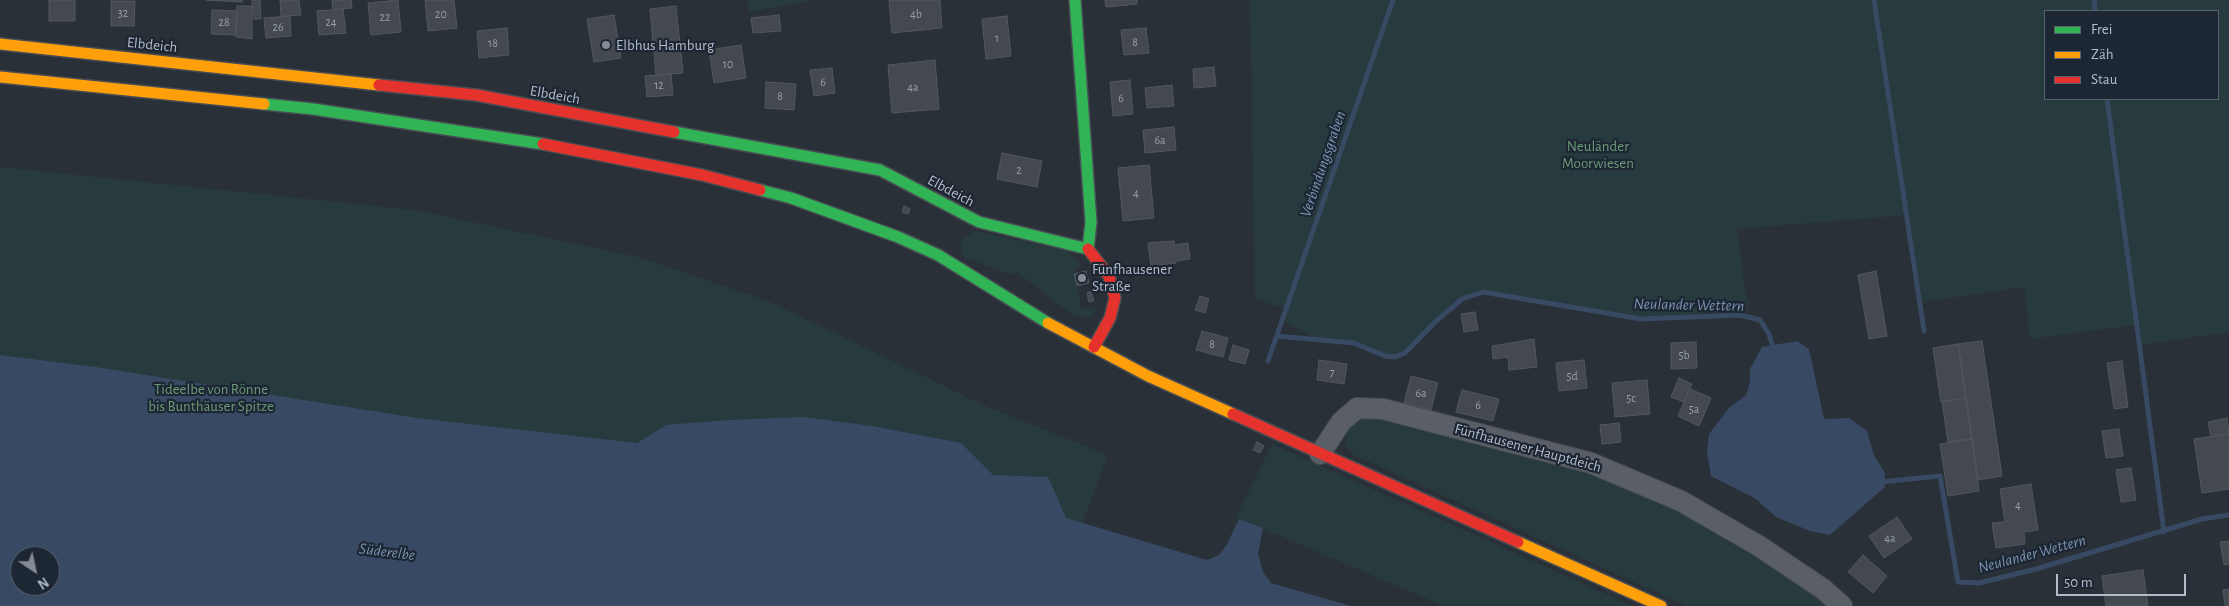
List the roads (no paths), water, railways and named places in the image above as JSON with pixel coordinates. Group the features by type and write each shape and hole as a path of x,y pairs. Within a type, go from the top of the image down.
{"street":[{"path":"1075,0 1091,222 1088,248 1109,276 1115,298 1110,318 1094,347"},
{"name":"Elbdeich","path":"0,44 476,95 870,168 880,170 979,222 1088,248"},
{"path":"0,77 313,109 518,139 673,170 791,198 898,236 957,265 1048,323 1070,332 1129,367 1661,606"},
{"path":"957,265 997,277"},
{"path":"1037,302 1070,332"},
{"name":"Fünfhausener Hauptdeich","path":"1320,454 1341,422 1357,408 1382,409 1591,463 1681,501 1759,546 1823,589 1842,606"}],"water":[{"path":"1797,341 1809,349 1824,419 1849,418 1867,431 1874,455 1885,473 1885,487 1830,535 1810,531 1776,517 1756,499 1711,476 1707,453 1709,434 1729,408 1746,395 1750,382 1750,369 1762,347"},
{"name":"Süderelbe","path":"0,355 96,367 417,418 637,443 666,425 728,420 803,417 872,426 961,443 993,475 1048,477 1066,518 1207,560 1219,555 1226,546 1239,519 1263,528 1258,554 1263,572 1271,583 1351,606 0,606"}],"waterway":[{"name":"Verbindungsgraben","path":"1268,361 1393,0"},
{"path":"1874,0 1924,331"},
{"path":"2094,0 2095,10"},
{"path":"2107,100 2164,532"},
{"name":"Neulander Wettern","path":"1277,336 1354,343 1385,356 1395,357 1405,353 1435,322 1462,299 1483,292 1641,319 1740,315 1760,320 1769,334 1774,351"},
{"name":"Neulander Wettern","path":"1880,482 1940,476 1958,582 1979,583 2036,569 2202,519 2229,515"}],"place":[{"name":"Elbhus Hamburg","path":"606,45"},
{"name":"Fünfhausener Straße","path":"1082,278"}],"park label":[{"name":"Neuländer Moorwiesen","path":"1598,154"},
{"name":"Tideelbe von Rönne bis Bunthäuser Spitze","path":"211,398"}]}
